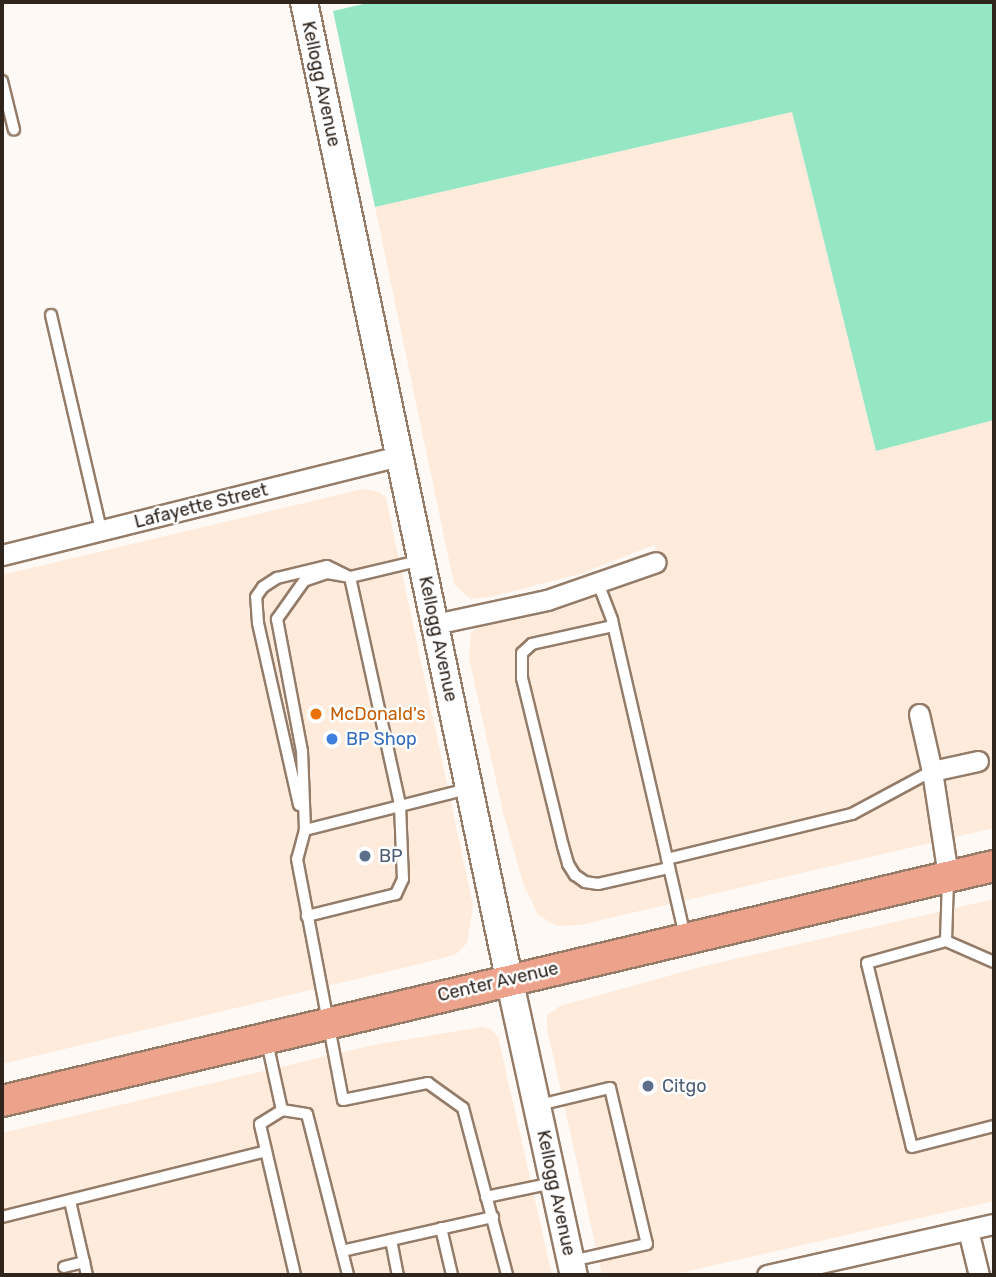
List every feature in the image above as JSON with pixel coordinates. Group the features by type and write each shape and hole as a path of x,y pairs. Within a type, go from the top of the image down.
{"main road":[{"name":"Center Avenue","path":"2,1101 509,978 994,866"}],"street":[{"name":"Kellogg Avenue","path":"304,2 509,978 573,1268"},
{"name":"Lafayette Street","path":"2,555 400,456"},
{"path":"435,624 547,600 656,562"},
{"path":"919,714 932,771 948,876"},
{"path":"932,771 978,761"},
{"path":"767,1275 808,1270 994,1224"},
{"path":"968,1230 979,1275"}],"lane":[{"path":"2,81 14,130"},
{"path":"51,315 101,530"},
{"path":"422,560 350,577 327,573 304,581 277,619 302,751 305,830 298,859 343,1100 428,1083 463,1108 485,1198 494,1217 507,1275"},
{"path":"305,830 258,623 256,597 263,587 277,578 305,569 327,566 350,577"},
{"path":"307,916 396,894 403,878 400,805 350,577"},
{"path":"598,583 613,626 685,938"},
{"path":"613,626 532,644 522,653 522,678 565,855 575,875 585,883 597,884 852,814 932,771"},
{"path":"305,830 469,789"},
{"path":"946,941 948,876"},
{"path":"994,962 946,941 867,963 912,1147 994,1126"},
{"path":"266,1037 282,1110"},
{"path":"537,1106 610,1088 647,1244 573,1268"},
{"path":"295,1275 260,1124 282,1110 307,1114 348,1275"},
{"path":"2,1217 266,1150"},
{"path":"485,1198 554,1183"},
{"path":"70,1200 87,1275"},
{"path":"342,1251 494,1217"},
{"path":"441,1228 452,1275"},
{"path":"391,1240 398,1275"},
{"path":"64,1267 84,1262"}],"shaded area":[{"path":"792,112 876,451 994,420 994,828 580,925 557,926 538,915 523,883 503,812 469,658 471,632 479,626 567,607 663,572 654,545 580,574 490,597 470,599 454,584 375,207"},
{"path":"363,489 379,492 386,498 473,906 467,943 456,954 436,960 2,1064 2,575"},
{"path":"994,899 994,1201 671,1275 602,1275 547,1028 547,1015 560,1006 704,966"},
{"path":"482,1027 491,1029 498,1037 552,1275 2,1275 2,1133 373,1045"}],"green space":[{"path":"372,2 994,2 994,420 876,451 792,112 375,207 333,11"}],"place":[{"name":"McDonald's","path":"316,714"},
{"name":"BP Shop","path":"332,739"},
{"name":"BP","path":"365,856"},
{"name":"Citgo","path":"648,1086"}]}
